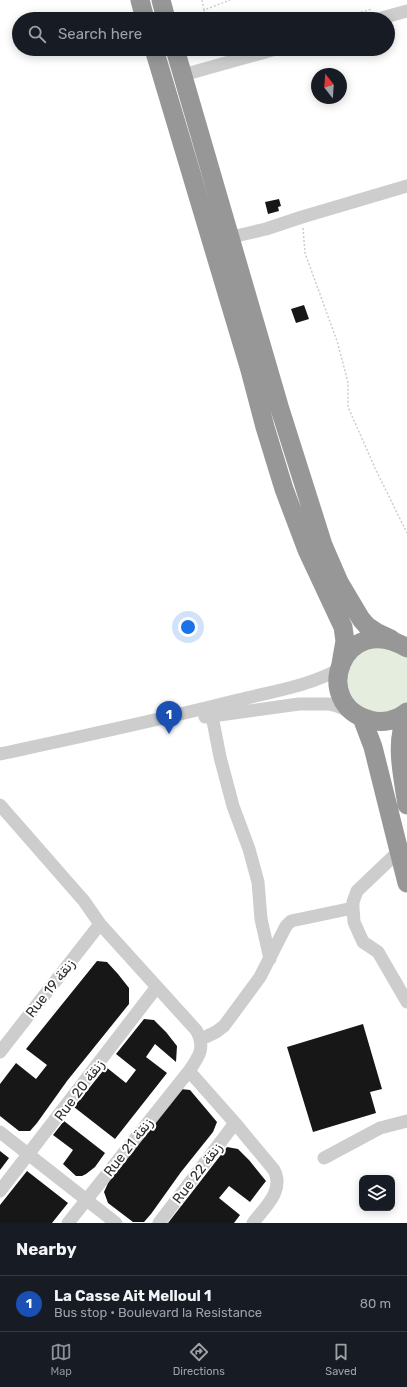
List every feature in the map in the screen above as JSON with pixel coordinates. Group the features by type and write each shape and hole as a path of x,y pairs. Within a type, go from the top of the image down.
{"highway":[{"path":"140,0 143,12"},
{"path":"161,0 164,12"},
{"path":"156,56 284,489 307,550 343,627 345,641 338,680 341,696 347,706 359,716 373,721 384,721 395,718 407,712"},
{"path":"177,56 305,491 329,561 339,582 361,619 367,626 376,632 399,644"},
{"path":"340,667 351,649 361,642 373,638 399,644"},
{"path":"407,715 403,725 400,747 401,766 407,805"},
{"path":"359,716 373,747 407,883"}],"street":[{"path":"395,12 407,11"},
{"path":"183,75 251,56"},
{"path":"212,242 266,229 407,186"},
{"path":"0,754 146,723 303,684 330,675 340,667"},
{"path":"146,723 315,703 337,706 359,716"},
{"path":"212,716 220,757 233,806 249,849 258,882 261,919 270,959"},
{"path":"0,805 84,901 100,924 156,988 196,1030 201,1039 216,1032 224,1026 260,977 286,926 291,921 353,908"},
{"path":"399,851 357,891 353,902 353,908 354,922 363,942 378,952 407,1002"},
{"name":"Rue 19 زنقة","path":"0,1052 100,924"},
{"name":"Rue 20 زنقة","path":"0,1192 156,988"},
{"name":"Rue 21 زنقة","path":"68,1223 189,1071 201,1051 201,1039"},
{"path":"189,1071 235,1123 277,1175 277,1187 274,1196 253,1223"},
{"path":"324,1158 380,1128 407,1121"},
{"name":"Rue 22 زنقة","path":"159,1223 235,1123"},
{"path":"0,1132 116,1223"}],"path":[{"path":"202,0 204,10 230,0"},
{"path":"302,217 305,253 337,342 348,382 348,407 375,468 407,533"}],"green space":[{"path":"374,644 407,655 407,704 406,706 374,716 347,695 348,661"}],"building":[{"path":"279,199 281,206 278,207 279,211 268,214 265,202"},
{"path":"304,305 309,319 296,323 291,309"},
{"path":"97,961 107,962 129,988 129,1004 67,1081 37,1123 30,1131 19,1131 0,1116 0,1084 16,1063 36,1079 47,1065 26,1049"},
{"path":"144,1019 154,1020 177,1046 176,1062 155,1044 146,1057 167,1073 115,1139 74,1107 106,1067 126,1083 136,1070 116,1054"},
{"path":"363,1024 382,1089 370,1092 376,1113 313,1132 287,1047"},
{"path":"181,1089 190,1090 217,1122 213,1132 181,1172 151,1214 144,1222 133,1222 108,1203 104,1192 109,1181"},
{"path":"64,1121 105,1153 95,1167 82,1176 76,1176 63,1164 73,1150 53,1135"},
{"path":"227,1147 238,1149 266,1181 250,1202 229,1186 219,1198 240,1215 234,1223 168,1223"},
{"path":"0,1151 9,1158 0,1170"},
{"path":"27,1171 68,1203 52,1223 0,1223 0,1205"}],"place":[{"name":"La Casse Ait Melloul 1","path":"169,734"}]}
